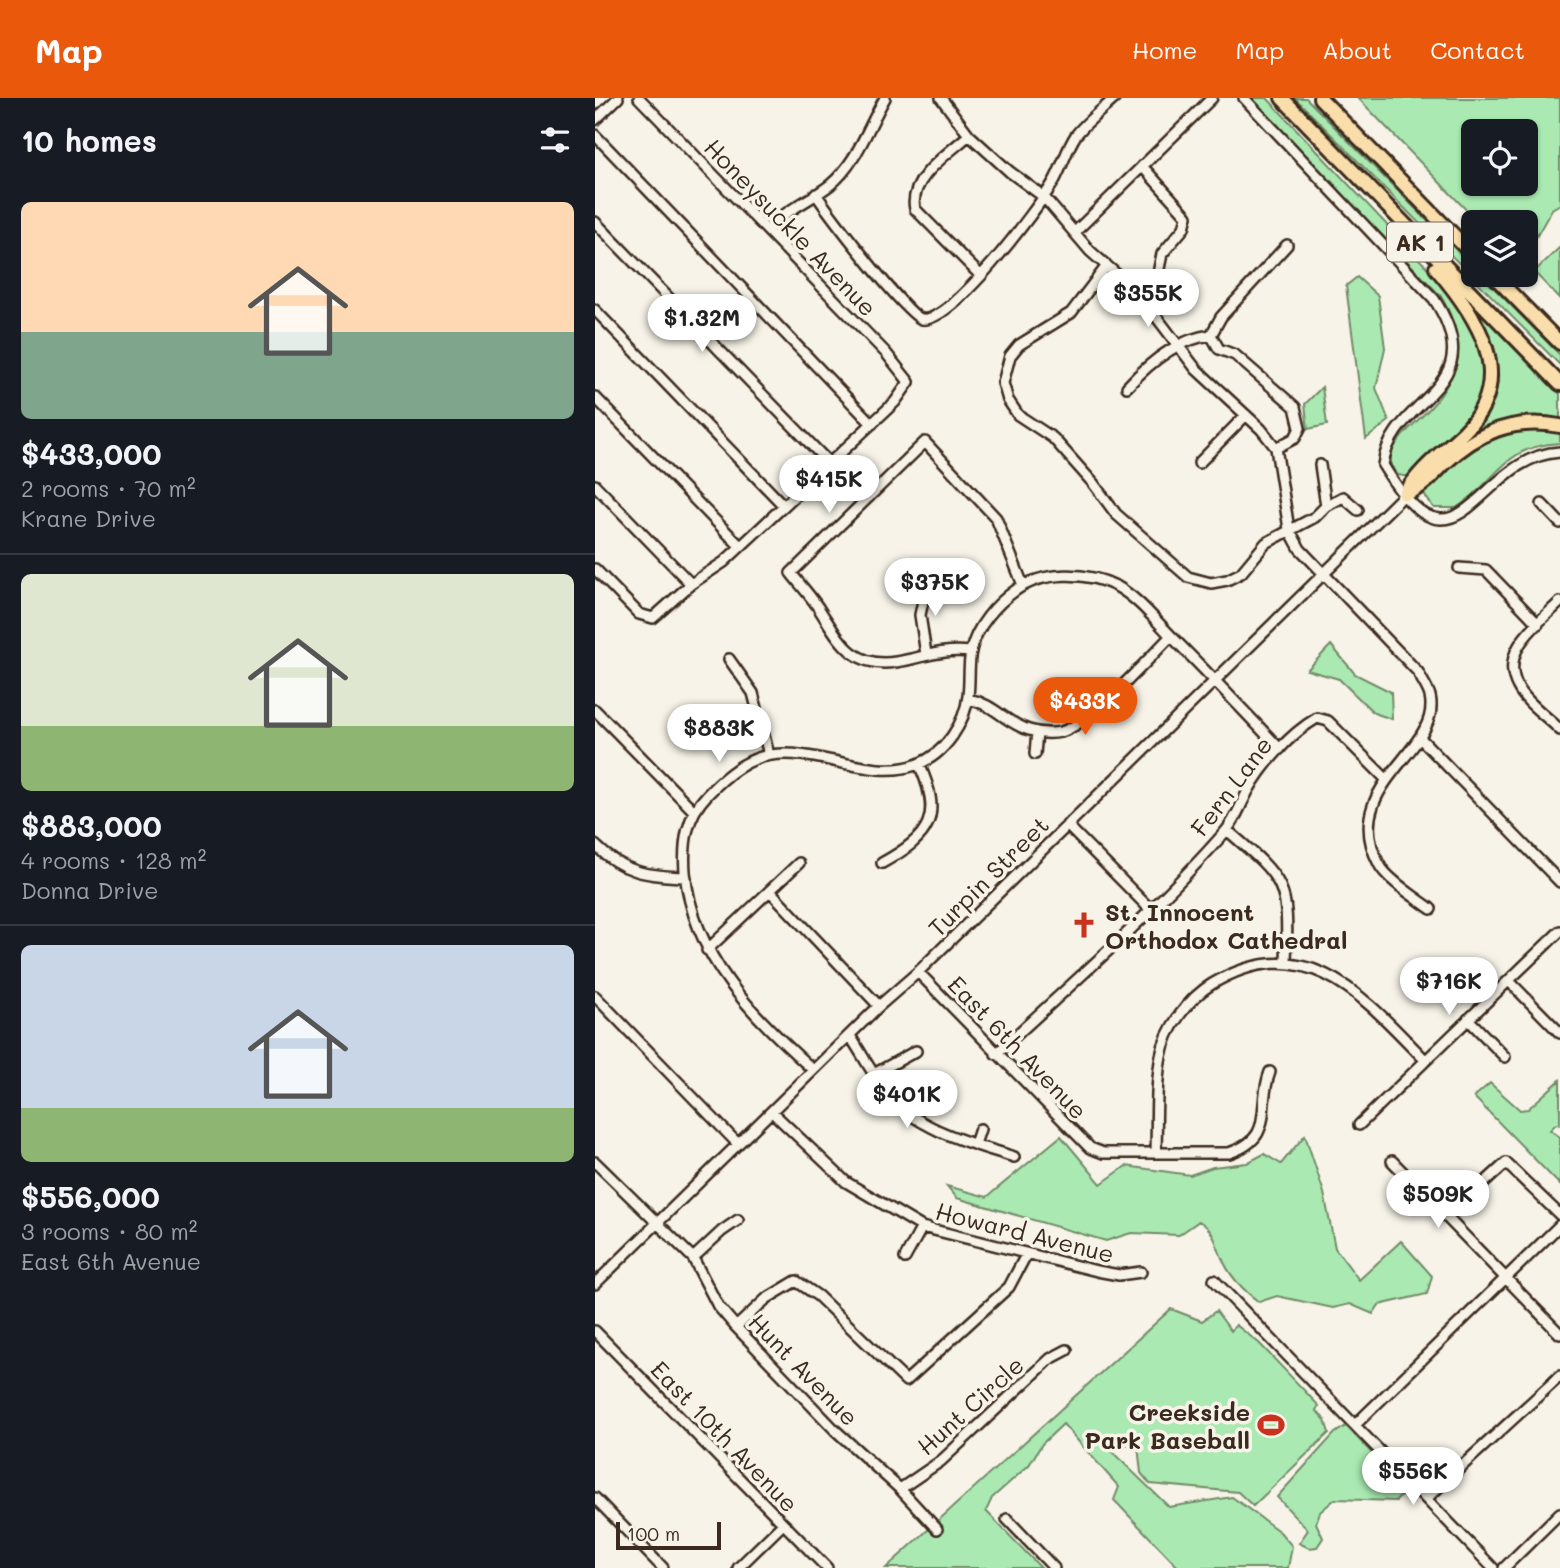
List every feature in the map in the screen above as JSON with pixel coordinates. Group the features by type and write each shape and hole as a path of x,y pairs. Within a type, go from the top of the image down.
{"highway":[{"name":"AK 1","path":"1282,98 1560,384"},
{"name":"AK 1","path":"1320,98 1461,243"},
{"path":"1372,192 1455,291 1481,335 1490,365 1489,388 1478,415 1405,494"},
{"path":"1505,287 1560,344"},
{"path":"1405,494 1422,485 1462,447 1486,432 1518,424 1560,426"}],"street":[{"name":"Honeysuckle Avenue","path":"639,98 886,353 907,379 908,387 871,424"},
{"path":"784,215 830,185 854,158 885,98"},
{"path":"941,98 969,135 991,156 1044,197 1107,267 1143,299 1209,382 1246,415 1276,448 1289,529 1300,549 1418,671 1430,697 1420,738 1386,779 1371,806 1371,838 1379,866 1431,909"},
{"path":"816,194 849,241 873,265 907,311 923,320 934,318 981,275 1044,197 1075,137 1115,98"},
{"path":"1075,232 1212,98"},
{"path":"1244,98 1434,299 1445,315 1453,346 1444,378 1433,394 1390,436 1385,448 1383,465 1405,494 1426,514 1451,520 1464,513 1510,468 1527,458 1560,452"},
{"path":"595,120 616,99"},
{"path":"595,135 871,424 724,562 691,584 653,618 639,614 595,569"},
{"path":"969,135 921,180 913,199 915,209 981,275"},
{"path":"1142,166 1187,216 1184,228 1162,254 1156,283 1143,299"},
{"path":"595,222 830,464"},
{"path":"1127,387 1142,371 1178,346 1189,340 1211,335 1221,317 1287,245"},
{"path":"1107,267 1071,313 1019,345 1010,356 1003,383 1008,400 1018,415 1053,438 1116,514 1188,577 1211,583 1227,580 1241,573 1266,543 1315,517 1326,506 1343,497 1358,510"},
{"path":"595,310 784,506"},
{"path":"1211,335 1219,349 1235,355 1295,407 1300,428 1288,444 1276,448"},
{"path":"595,397 740,546"},
{"path":"1199,463 1246,415"},
{"path":"971,652 944,649 891,663 861,658 833,635 822,612 791,573 925,442 996,518 1023,586"},
{"path":"1320,465 1326,506"},
{"path":"595,485 691,584"},
{"name":"Turpin Street","path":"595,1284 879,1006 918,972 1405,494"},
{"path":"1542,504 1560,523"},
{"path":"1459,568 1486,570 1538,624"},
{"path":"813,1070 735,991 707,950 693,916 686,877 686,836 693,810 736,770 769,755 789,753 881,768 919,764 948,742 963,717 968,699 971,652 977,635 995,608 1023,586 1059,575 1099,579 1134,598 1280,749"},
{"path":"926,653 920,615 927,582"},
{"path":"1559,727 1517,687 1514,663 1519,641 1560,602"},
{"path":"968,699 984,702 1013,723 1037,732 1060,732 1073,727 1171,636"},
{"path":"729,659 753,693 769,755"},
{"path":"595,710 693,810"},
{"name":"Fern Lane","path":"996,1054 1150,909 1227,830 1250,787 1280,749 1317,718 1328,721 1386,779"},
{"path":"1035,754 1037,732"},
{"path":"1420,738 1560,882"},
{"path":"882,863 911,845 931,820 933,802 919,764"},
{"path":"1067,825 1150,909"},
{"path":"1227,830 1267,864 1285,892 1286,961"},
{"path":"595,845 609,859 639,874 686,877"},
{"path":"707,950 799,863"},
{"path":"769,891 879,1006"},
{"path":"1359,1125 1510,982 1560,930"},
{"path":"1270,1072 1263,1090 1262,1128 1254,1139 1229,1153 1156,1152 1161,1056 1168,1034 1196,993 1235,971 1286,961 1338,980 1360,996 1425,1060"},
{"name":"East 6th Avenue","path":"918,972 1090,1148 1103,1153 1156,1152"},
{"path":"1510,982 1560,1033"},
{"path":"595,996 738,1144"},
{"path":"1468,1019 1505,1058"},
{"path":"850,1036 889,1096 916,1118 975,1144 1014,1157"},
{"path":"876,1073 916,1051"},
{"name":"Howard Avenue","path":"772,1112 844,1186 922,1227 1026,1255 1119,1275 1141,1272"},
{"path":"975,1144 980,1129"},
{"path":"1392,1161 1560,1334"},
{"name":"Hunt Avenue","path":"595,1163 693,1258 718,1306 736,1327 937,1529"},
{"path":"1447,1217 1506,1163 1560,1215"},
{"path":"693,1258 722,1231 739,1220"},
{"path":"1355,1425 1560,1225"},
{"path":"905,1258 922,1227"},
{"path":"736,1327 766,1299 796,1281 818,1296 906,1381 1009,1287 1026,1255"},
{"path":"1214,1280 1493,1568"},
{"name":"East 10th Avenue","path":"595,1331 827,1568"},
{"name":"Hunt Circle","path":"900,1489 941,1461 1050,1359 1067,1350"},
{"path":"1426,1499 1560,1376"},
{"path":"595,1498 663,1568"},
{"path":"1504,1568 1560,1513"},
{"path":"1007,1519 1054,1568"},
{"path":"739,1568 783,1524"}],"green space":[{"path":"1249,98 1267,98 1438,279 1460,308 1477,341 1484,376 1482,394 1475,411 1454,437 1410,477 1398,475 1391,464 1391,452 1441,394 1455,367 1457,339 1448,310 1440,295"},
{"path":"1295,98 1306,98 1461,255 1461,265"},
{"path":"1358,98 1560,98 1560,204 1552,209 1538,234 1538,210 1466,210"},
{"path":"1560,247 1560,299 1538,276 1538,268"},
{"path":"1357,277 1378,296 1385,348 1376,388 1389,421 1366,439 1346,286"},
{"path":"1483,287 1493,287 1560,355 1560,365"},
{"path":"1472,304 1560,394 1560,419 1532,416 1506,421 1457,446 1485,409 1496,379 1492,347"},
{"path":"1322,387 1327,425 1308,429 1305,404"},
{"path":"1523,428 1560,433 1560,443 1540,446 1512,458 1456,508 1434,508 1423,493 1426,487 1459,458 1482,443"},
{"path":"1331,645 1355,674 1391,692 1392,719 1374,713 1339,679 1307,670"},
{"path":"1560,1080 1560,1125 1556,1124 1550,1130 1560,1137 1560,1185 1474,1097 1490,1083 1520,1110 1528,1109"},
{"path":"1305,1135 1324,1193 1335,1248 1359,1280 1401,1241 1432,1276 1427,1294 1379,1305 1373,1314 1350,1304 1333,1308 1277,1296 1259,1302 1233,1276 1211,1233 1199,1221 1179,1235 1131,1233 1106,1241 957,1198 947,1186 987,1197 1061,1136 1101,1184 1126,1166 1190,1175 1213,1167 1247,1163 1264,1154 1281,1164"},
{"path":"1171,1309 1202,1321 1216,1311 1231,1331 1236,1325 1259,1343 1319,1406 1316,1410 1325,1420 1329,1433 1253,1506 1238,1492 1150,1484 1141,1473 1137,1437 1136,1444 1105,1445 1169,1507 1232,1497 1280,1532 1292,1546 1288,1568 1179,1568 1114,1500 1119,1487 1063,1424 1042,1444 1029,1465 992,1498 986,1511 1041,1568 886,1568"},
{"path":"1346,1426 1407,1490 1396,1501 1335,1499 1320,1512 1316,1523 1323,1538 1317,1547 1309,1548 1299,1543 1308,1530 1277,1497 1335,1433"}],"place":[{"name":"St. Innocent Orthodox Cathedral","path":"1084,925"},
{"name":"Creekside Park Baseball","path":"1271,1425"}]}
